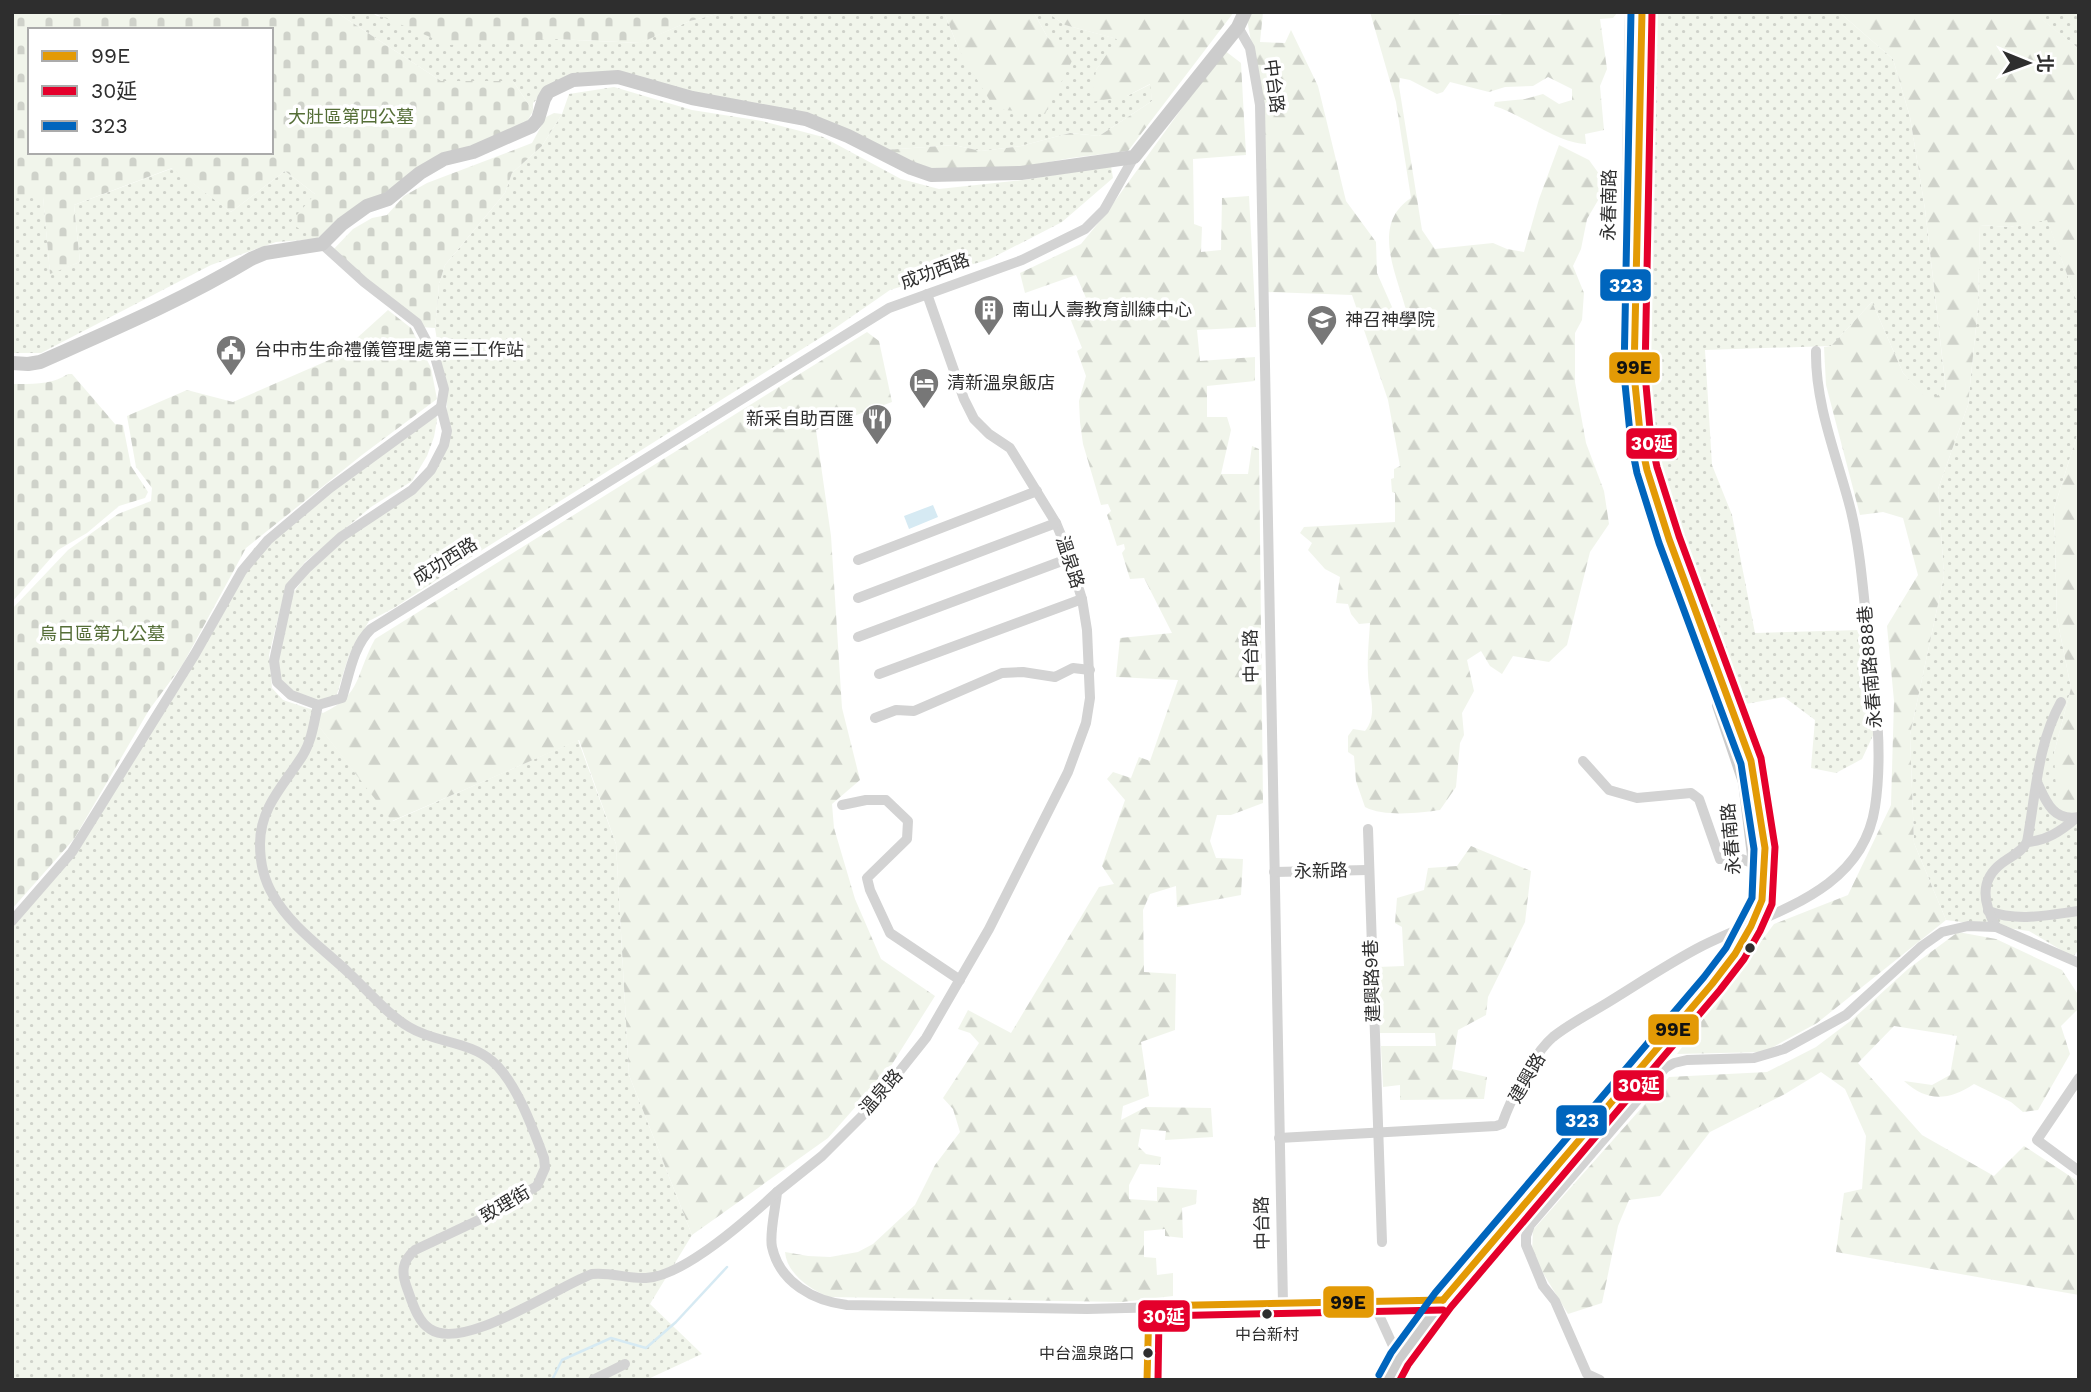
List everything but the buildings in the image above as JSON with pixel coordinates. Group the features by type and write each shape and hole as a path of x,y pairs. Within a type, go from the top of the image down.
{"street":[{"path":"1238,27 1245,12"},
{"name":"永春南路","path":"1632,12 1637,40"},
{"name":"永春南路","path":"1642,12 1637,40 1630,396 1643,472 1745,782 1755,864 1751,926"},
{"name":"成功西路","path":"318,705 342,698 357,649 363,636 371,629 888,308 1022,260 1085,229 1104,210 1134,157 1238,27"},
{"name":"中台路","path":"1238,27 1250,48 1260,105 1283,1304"},
{"path":"12,363 40,362 123,326 158,310 251,258 265,253 322,244 342,224 367,206 388,199 420,173 444,159 473,152 532,126 538,119 548,92 573,80 605,77 631,79 692,98 806,119 931,175 1021,173 1134,157"},
{"path":"318,705 291,695 277,682 274,661 290,587 341,537 412,490 431,470 444,445 447,431 441,407 444,389 435,357 417,323 364,282 322,244"},
{"name":"溫泉路","path":"777,1192 822,1156 871,1107 926,1038 989,929 1068,772 1086,723 1090,698 1090,670 1082,599 1070,558 1056,523 1010,448 989,434 974,419 964,399 926,293"},
{"name":"永春南路888巷","path":"1751,926 1825,887 1847,868 1863,846 1875,807 1877,737 1861,569 1852,514 1827,427 1816,372 1816,351"},
{"path":"12,921 72,852 195,654 243,571 268,540 330,488 441,407"},
{"name":"永春南路","path":"1388,1380 1399,1359 1443,1300 1712,984 1735,954 1762,900 1765,848 1751,761 1643,472"},
{"path":"858,560 1037,491"},
{"path":"858,598 1056,523"},
{"path":"858,638 1070,558"},
{"path":"879,674 1082,599"},
{"path":"874,718 896,710 914,711 1002,673 1023,672 1055,677 1073,668 1090,670"},
{"path":"1996,927 1987,911 1984,892 1988,876 2024,849 2027,842 2038,783 2040,752 2050,722 2061,702"},
{"name":"致理街","path":"318,705 311,736 303,755 276,792 262,826 261,861 272,895 296,923 394,1016 422,1034 481,1053 498,1066 511,1084 544,1158 545,1168 537,1186 485,1217 415,1250 408,1256 403,1265 403,1276 415,1309 428,1329 439,1334 452,1335 485,1326 592,1274 647,1278 662,1275 676,1269 736,1228 777,1192"},
{"path":"1583,761 1609,790 1637,798 1691,793 1699,799 1720,859 1736,857 1755,864"},
{"path":"2038,783 2048,806 2056,814 2077,818"},
{"path":"842,805 866,800 886,800 908,821 907,839 867,878 870,891 890,933 960,980"},
{"path":"2027,842 2040,841 2077,818"},
{"name":"建興路9巷","path":"1368,829 1382,1242"},
{"name":"永新路","path":"1275,872 1368,870"},
{"path":"1987,911 2006,917 2036,917 2079,911"},
{"name":"建興路","path":"1279,1138 1378,1134 1502,1124 1533,1063 1552,1038 1704,945 1751,926"},
{"path":"1600,1380 1587,1374 1555,1301 1543,1286 1526,1245 1526,1236 1530,1225 1665,1068 1687,1060 1754,1058 1784,1049 1846,1015 1922,946 1942,932 1968,926 1996,927 2079,963"},
{"path":"2079,1078 2037,1140 2079,1171"},
{"path":"777,1192 771,1246 794,1283 806,1293 823,1301 847,1305 1087,1309 1443,1300"},
{"path":"1373,1302 1399,1359"},
{"path":"1147,1380 1149,1306"},
{"path":"593,1380 625,1364"}],"green space":[{"name":"大肚區第四公墓","path":"12,12 336,12 441,81 513,81 533,111 523,129 416,172 316,239 290,223 315,194 285,171 231,212 172,168 74,205 80,262 50,274 43,197 12,197"},
{"path":"336,12 371,12 377,16 555,39 639,43 690,21 725,12 944,12 959,50 1048,38 1034,13 1047,12 1065,25 1118,39 1096,70 1127,96 1151,84 1152,101 1099,136 1070,133 1021,146 981,151 954,145 871,151 826,130 601,76 539,97 533,103 533,111 513,81 441,81"},
{"path":"371,12 725,12 690,21 640,43 555,39 449,45"},
{"path":"944,12 1038,12 1034,13 1048,38 1074,57 1045,114 995,109 959,50"},
{"path":"1047,12 1234,12 1128,151 1071,158 973,176 918,175 871,151 954,145 981,151 1021,146 1070,133 1099,136 1152,101 1150,84 1127,96 1092,102 1096,70 1117,39 1065,25"},
{"path":"1251,12 1263,12 1260,42 1285,43 1291,30 1318,86 1346,201 1376,242 1377,273 1396,316 1408,318 1394,271 1389,238 1391,223 1398,210 1411,198 1396,102 1370,12 1458,12 1459,15 1500,15 1506,12 1617,13 1613,18 1600,19 1607,69 1600,86 1604,130 1585,134 1586,144 1564,139 1494,106 1495,102 1543,94 1559,104 1572,100 1572,89 1548,77 1533,86 1505,87 1489,92 1450,82 1443,92 1437,94 1410,80 1400,78 1399,86 1422,230 1435,249 1493,243 1524,252 1539,199 1559,145 1589,160 1607,185 1587,219 1581,249 1573,266 1584,293 1582,320 1575,333 1575,382 1586,443 1604,491 1609,524 1590,552 1567,645 1549,662 1513,656 1502,674 1490,666 1481,651 1467,660 1474,691 1462,713 1464,735 1460,743 1456,787 1440,810 1392,813 1365,807 1356,781 1354,756 1348,752 1348,736 1353,729 1365,731 1371,717 1372,703 1368,680 1370,623 1359,624 1351,614 1348,604 1336,603 1340,577 1325,569 1308,550 1312,543 1300,533 1304,527 1395,522 1395,493 1392,492 1391,479 1394,478 1394,469 1400,466 1388,400 1352,295 1267,292 1262,103 1247,19"},
{"path":"1650,12 1839,12 1893,59 1910,117 1925,209 1946,391 1929,402 1903,373 1872,302 1831,346 1705,350 1712,465 1732,515 1755,633 1861,630 1876,729 1862,759 1836,773 1811,768 1815,720 1784,697 1740,705 1652,452 1648,359"},
{"path":"1839,12 2033,12 2079,49 2079,307 2047,220 2010,227 1980,225 1978,307 1968,405 1938,489 1944,576 1910,735 1914,843 1946,920 1817,1023 1764,1052 1677,1054 1774,924 1848,895 1891,805 1894,701 1887,626 1918,575 1903,518 1883,512 1860,515 1826,385 1824,347 1831,346 1872,302 1903,373 1929,401 1946,390 1925,209 1910,117 1893,59"},
{"path":"2033,12 2079,12 2079,49 2036,15"},
{"path":"1224,50 1241,63 1246,155 1193,159 1194,224 1202,227 1201,252 1221,250 1222,198 1249,196 1256,327 1197,330 1200,361 1255,357 1255,381 1207,386 1207,417 1227,417 1231,430 1221,474 1248,474 1252,446 1259,449 1263,803 1231,815 1217,815 1210,841 1216,858 1243,859 1241,895 1177,907 1176,886 1150,894 1143,910 1144,972 1176,974 1175,1030 1141,1042 1149,1096 1123,1106 1121,1120 1146,1107 1211,1108 1213,1137 1165,1140 1166,1131 1141,1129 1138,1146 1146,1154 1161,1157 1160,1165 1140,1164 1129,1185 1129,1199 1157,1201 1157,1187 1197,1190 1196,1204 1182,1208 1183,1238 1165,1236 1165,1229 1144,1231 1144,1257 1156,1258 1157,1275 1173,1273 1173,1296 1122,1302 828,1297 794,1274 785,1252 830,1257 858,1252 873,1244 915,1205 935,1165 960,1132 953,1109 943,1098 979,1043 970,1033 958,1029 968,1010 1011,1033 1099,887 1114,884 1102,866 1125,800 1107,779 1113,772 1131,778 1139,757 1150,761 1178,680 1116,677 1120,638 1172,633 1144,578 1130,579 1122,553 1124,544 1117,546 1107,515 1111,511 1108,504 1101,505 1083,444 1079,401 1086,376 1077,351 1082,348 1066,308 1086,298 1076,275 1025,293 1020,273 1081,244"},
{"path":"614,87 692,110 762,121 823,137 901,179 939,189 1023,180 1111,166 1113,178 1062,222 990,259 890,290 831,331 394,608 369,621 349,655 336,697 312,700 300,695 280,682 278,667 284,623 294,592 310,570 353,533 422,485 444,441 447,402 435,328 439,284 445,265 505,193 512,173 542,146 562,114 569,94"},
{"path":"554,113 562,114 542,146 512,173 505,193 445,265 439,284 435,328 420,327 330,253 353,229 372,218 387,215 404,196 427,183 532,143 546,117"},
{"path":"173,168 231,212 285,171 315,194 316,239 276,242 211,265 41,353 12,353 12,197 43,196 50,273 80,262 74,205"},
{"path":"2047,219 2079,307 2079,429 2054,509 2057,618 2071,688 2054,753 2079,815 2079,949 2073,957 2029,931 1946,920 1914,843 1910,735 1944,576 1938,489 1968,405 1978,307 1980,225 2010,227"},
{"name":"烏日區第九公墓","path":"388,310 411,328 431,368 437,399 246,548 183,664 149,710 74,839 12,909 12,609 68,550 118,514 151,501 152,488 136,467 127,416 187,390 233,402 336,357"},
{"path":"867,332 879,341 892,402 816,430 831,536 842,708 860,780 832,804 834,828 855,899 881,959 935,996 889,1069 828,1138 692,1235 629,1075 616,844 579,740 392,821 304,707 323,713 345,699 352,691 375,639"},
{"name":"烏日區第九公墓","path":"72,374 115,424 123,425 131,466 148,492 145,498 119,506 87,533 58,550 12,602 12,384 48,382"},
{"path":"435,412 437,420 434,437 427,456 412,481 371,507 305,562 286,586 269,655 272,688 283,700 304,707 393,821 578,740 616,844 629,1075 692,1235 650,1304 702,1354 646,1380 12,1380 12,923 79,843 188,669 254,548"},
{"path":"2079,429 2079,815 2057,809 2054,753 2071,688 2057,618 2054,509"},
{"path":"1471,846 1531,871 1525,922 1488,997 1486,1015 1458,1030 1452,1069 1487,1077 1484,1099 1400,1100 1400,1085 1383,1087 1381,1046 1436,1046 1435,1033 1380,1033 1378,967 1404,966 1402,927 1395,923 1397,898 1424,890 1428,868 1457,866"},
{"path":"1958,932 1996,939 2062,970 2079,996 2079,1008 2061,1026 2070,1054 2038,1110 2023,1112 2011,1102 1974,1084 1955,1094 1938,1097 1921,1093 1904,1081 1932,1085 1950,1075 1957,1036 1894,1026 1858,1063 1922,1135 1994,1176 2024,1146 2079,1182 2079,1295 1836,1252 1844,1193 1862,1189 1866,1136 1845,1089 1821,1072 1785,1094 1710,1132 1660,1196 1629,1200 1618,1226 1602,1303 1568,1314 1532,1255 1533,1230 1669,1077 1767,1072 1816,1047 1853,1019 1908,969"}],"water":[{"path":"933,505 938,517 909,529 904,516"}],"waterway":[{"path":"552,1380 562,1360 611,1338 646,1348 676,1322 727,1267"}],"transit line":[{"name":"323","path":"1379,1375 1391,1353 1435,1293 1704,977 1726,948 1752,898 1754,849 1741,764 1659,543 1637,473 1631,443 1624,374 1631,12"},
{"name":"99E","path":"1443,1300 1712,984 1735,954 1762,900 1765,848 1751,761 1669,539 1641,442 1634,374 1642,12"},
{"name":"30延","path":"1400,1380 1451,1307 1720,990 1744,959 1772,904 1775,847 1761,758 1679,536 1651,440 1645,374 1652,12"},
{"name":"99E","path":"1149,1306 1443,1300"},
{"name":"99E","path":"1147,1380 1149,1306"},
{"name":"30延","path":"1158,1380 1159,1316 1443,1310"}],"place":[{"name":"南山人壽教育訓練中心","path":"989,337"},
{"name":"神召神學院","path":"1322,347"},
{"name":"台中市生命禮儀管理處第三工作站","path":"231,377"},
{"name":"清新溫泉飯店","path":"924,410"},
{"name":"新采自助百匯","path":"877,446"},
{"name":"中台新村","path":"1267,1314"},
{"name":"中台溫泉路口","path":"1148,1353"}]}
